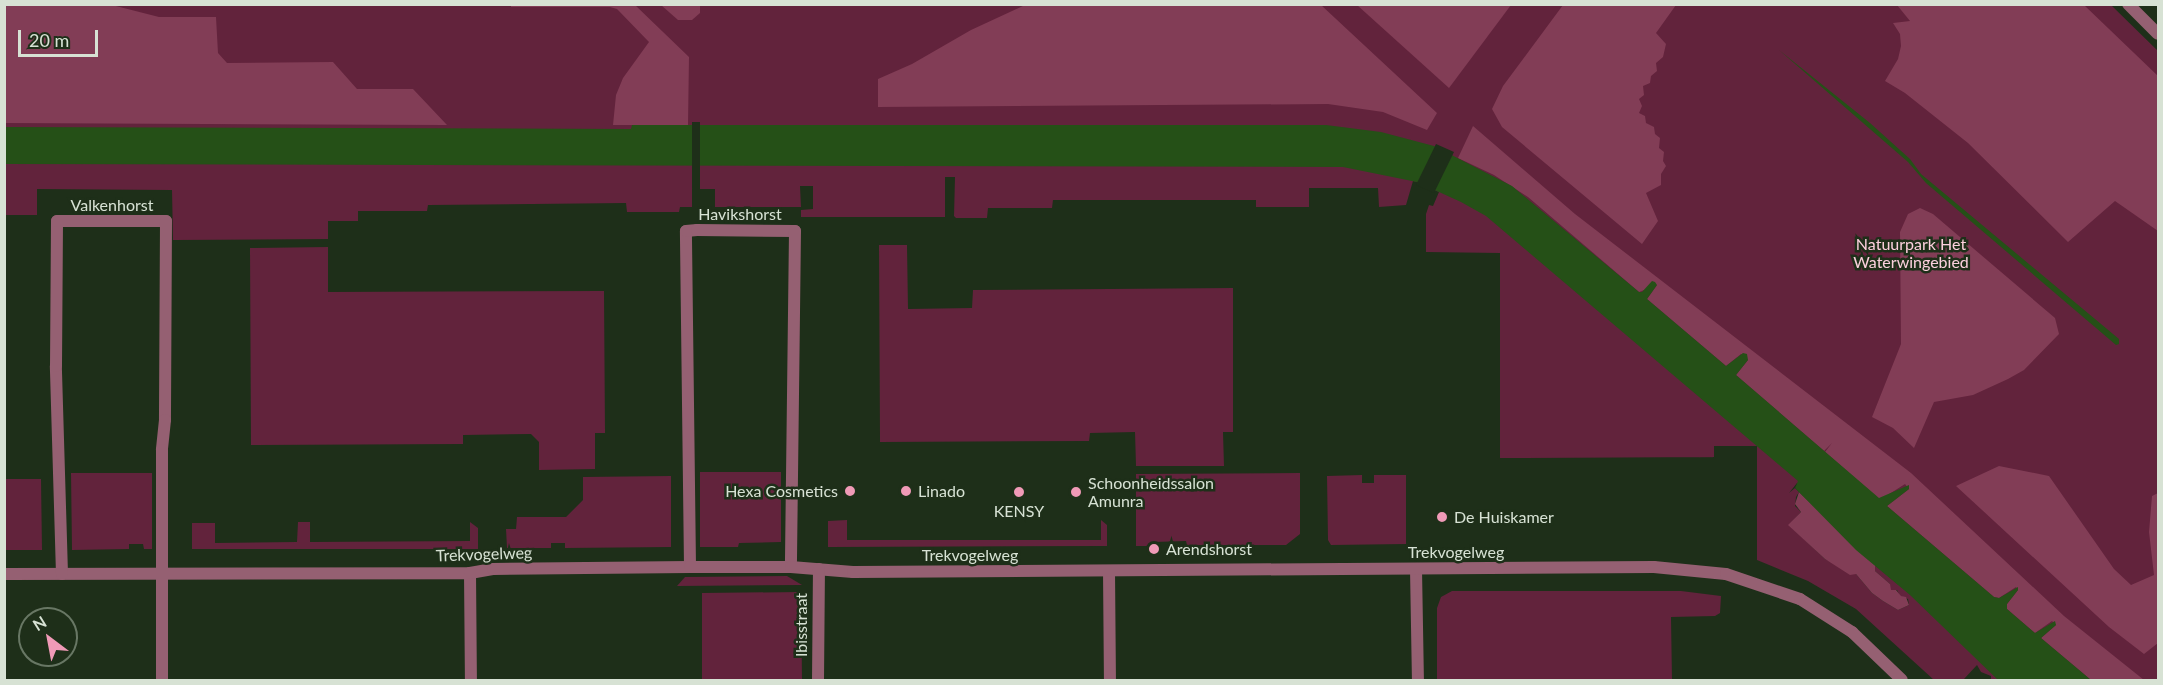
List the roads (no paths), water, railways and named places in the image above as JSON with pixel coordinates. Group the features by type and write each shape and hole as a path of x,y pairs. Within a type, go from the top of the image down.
{"street":[{"path":"2128,4 2158,34"},
{"name":"Valkenhorst","path":"62,574 56,366 57,222 166,221 162,574"},
{"name":"Havikshorst","path":"690,567 686,231 795,231 791,567"},
{"name":"Trekvogelweg","path":"4,574 470,573 493,569 690,567 791,567 853,572 1654,567 1726,574 1792,596 1852,632 1902,681"},
{"name":"Ibisstraat","path":"818,681 819,569"},
{"path":"1416,569 1418,681"},
{"path":"1109,571 1110,681"},
{"path":"470,573 471,681"},
{"path":"162,574 162,681"}],"place":[{"name":"Hexa Cosmetics","path":"850,491"},
{"name":"Linado","path":"906,491"},
{"name":"KENSY","path":"1019,492"},
{"name":"Schoonheidssalon Amunra","path":"1076,492"},
{"name":"De Huiskamer","path":"1442,517"},
{"name":"Arendshorst","path":"1154,549"}],"park label":[{"name":"Natuurpark Het Waterwingebied","path":"1911,253"}]}
